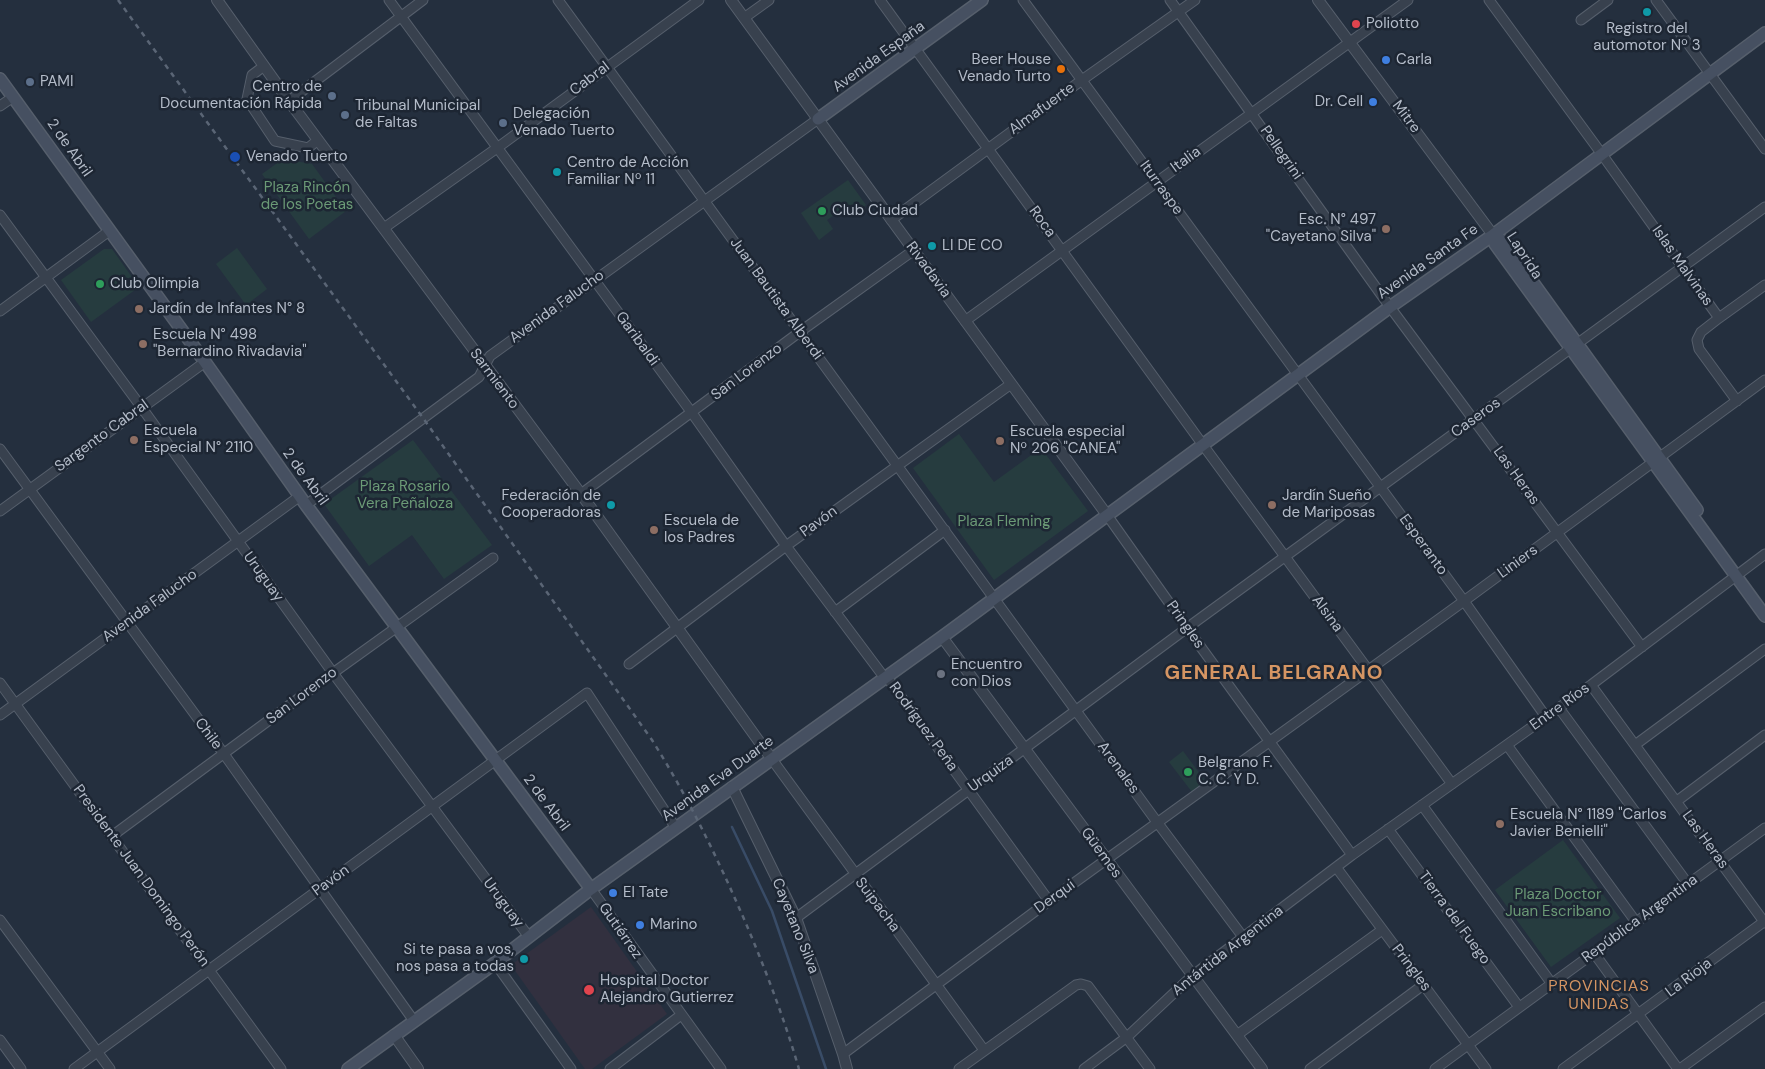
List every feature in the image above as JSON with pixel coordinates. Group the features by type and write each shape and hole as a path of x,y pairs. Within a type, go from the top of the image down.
{"main road":[{"name":"Avenida España","path":"818,119 982,0"},
{"name":"Avenida Santa Fe","path":"1107,515 1765,33"},
{"name":"2 de Abril","path":"0,79 303,500 591,889"},
{"name":"Laprida","path":"1493,234 1503,241 1574,347 1739,574 1765,616"},
{"name":"Avenida Eva Duarte","path":"348,1069 495,963 591,889 1107,515"},
{"name":"Laprida","path":"1739,574 1765,604"}],"street":[{"name":"Sarmiento","path":"217,0 289,101 581,494 771,758"},
{"name":"Garibaldi","path":"389,0 692,413 786,546 885,676"},
{"path":"289,101 423,0"},
{"name":"Juan Bautista Alberdi","path":"558,0 994,598"},
{"name":"Cabral","path":"384,228 699,0"},
{"name":"Rivadavia","path":"731,0 1107,515"},
{"path":"744,18 769,0"},
{"name":"Roca","path":"880,0 1203,445"},
{"name":"Iturraspe","path":"1023,0 1297,376"},
{"name":"Pellegrini","path":"1170,0 1390,307"},
{"name":"Almafuerte","path":"891,220 1195,0"},
{"name":"Mitre","path":"1318,0 1493,234"},
{"name":"Italia","path":"965,321 1408,0"},
{"name":"Islas Malvinas","path":"1489,0 1602,152 1719,318 1701,332 1697,340 1699,349 1737,401"},
{"path":"1581,20 1608,0"},
{"path":"1656,0 1765,149"},
{"path":"264,66 252,75 247,99 275,141 308,148 318,140"},
{"path":"0,106 13,97"},
{"name":"Avenida Falucho","path":"0,715 237,541 303,500 479,377 490,356 818,119"},
{"name":"Caseros","path":"1187,628 1765,207"},
{"name":"Uruguay","path":"0,216 528,937"},
{"path":"0,311 109,231"},
{"name":"San Lorenzo","path":"581,494 914,250"},
{"path":"1719,318 1765,285"},
{"name":"Las Heras","path":"1390,307 1642,647"},
{"name":"Sargento Cabral","path":"0,511 205,362"},
{"name":"Esperanto","path":"1297,376 1464,601 1546,717"},
{"name":"Liniers","path":"1268,742 1658,461 1765,380"},
{"name":"Pavón","path":"629,664 675,627 1011,384"},
{"name":"Alsina","path":"1203,445 1452,784"},
{"name":"Chile","path":"0,449 126,624 224,754 414,1021"},
{"name":"Pringles","path":"1107,515 1268,742 1352,855"},
{"path":"835,612 945,530"},
{"name":"Entre Ríos","path":"1352,855 1592,685 1765,554"},
{"name":"San Lorenzo","path":"112,836 493,558"},
{"name":"Arenales","path":"994,598 1243,937"},
{"name":"Urquiza","path":"796,918 1187,628"},
{"name":"Güemes","path":"942,636 1262,1069"},
{"path":"1635,745 1765,649"},
{"name":"Rodríguez Peña","path":"885,676 1049,901"},
{"name":"Presidente Juan Domingo Perón","path":"0,683 281,1069"},
{"name":"Las Heras","path":"1592,685 1765,922"},
{"name":"Pavón","path":"74,1069 587,693 676,828"},
{"path":"1559,708 1688,884"},
{"path":"1677,801 1765,735"},
{"name":"Derqui","path":"843,1054 1268,742"},
{"path":"1507,745 1636,922"},
{"name":"Suipacha","path":"771,758 984,1050"},
{"name":"Cayetano Silva","path":"732,787 796,918 847,1069"},
{"path":"1422,805 1552,984"},
{"name":"República Argentina","path":"1435,1069 1765,828"},
{"name":"Tierra del Fuego","path":"1388,829 1519,1007"},
{"name":"Antártida Argentina","path":"1084,1069 1127,1037 1192,976 1352,855"},
{"name":"Pringles","path":"1336,867 1486,1069"},
{"name":"Gutiérrez","path":"591,889 720,1069"},
{"path":"0,920 110,1069"},
{"name":"La Rioja","path":"1563,1069 1765,922"},
{"path":"1237,1035 1382,930"},
{"path":"1594,953 1679,1069 1765,1007"},
{"path":"495,963 571,1069"},
{"path":"959,1069 1076,985 1081,984 1088,986 1150,1069"},
{"path":"1310,1069 1423,985"},
{"path":"610,1069 681,1015"},
{"path":"394,1035 418,1069"},
{"path":"0,1040 21,1069"}],"shaded area":[{"name":"Hospital Doctor Alejandro Gutierrez","path":"591,907 667,1014 592,1069 585,1069 511,965"}],"green space":[{"name":"Plaza Rincón de los Poetas","path":"283,159 312,164 346,211 309,239 262,174"},
{"name":"Club Ciudad","path":"848,180 866,205 860,209 856,204 845,212 843,209 827,220 833,229 819,240 801,213"},
{"path":"237,248 267,289 246,305 216,264"},
{"name":"Club Olimpia","path":"104,249 112,249 139,287 91,322 61,280"},
{"name":"Plaza Fleming","path":"959,434 994,482 1041,448 1088,511 994,580 913,468"},
{"name":"Plaza Rosario Vera Peñaloza","path":"413,440 492,545 444,579 412,535 369,566 324,504"},
{"name":"Belgrano F. C. C. Y D.","path":"1183,751 1206,782 1192,792 1169,762"},
{"name":"Plaza Doctor Juan Escribano","path":"1563,840 1620,918 1551,967 1495,890"}],"waterway":[{"path":"732,827 772,911 826,1069"}],"railway":[{"path":"118,0 423,418 652,740 690,805 734,896 774,993 799,1069"}],"place":[{"name":"Registro del automotor Nº 3","path":"1647,12"},
{"name":"Poliotto","path":"1356,24"},
{"name":"Carla","path":"1386,60"},
{"name":"Beer House Venado Turto","path":"1061,69"},
{"name":"PAMI","path":"30,82"},
{"name":"Centro de Documentación Rápida","path":"332,96"},
{"name":"Dr. Cell","path":"1373,102"},
{"name":"Tribunal Municipal de Faltas","path":"345,115"},
{"name":"Delegación Venado Tuerto","path":"503,123"},
{"name":"Venado Tuerto","path":"235,157"},
{"name":"Centro de Acción Familiar Nº 11","path":"557,172"},
{"name":"Club Ciudad","path":"822,211"},
{"name":"Esc. N° 497 \"Cayetano Silva\"","path":"1386,229"},
{"name":"LI DE CO","path":"932,246"},
{"name":"Club Olimpia","path":"100,284"},
{"name":"Jardín de Infantes N° 8","path":"139,309"},
{"name":"Escuela N° 498 \"Bernardino Rivadavia\"","path":"143,344"},
{"name":"Escuela Especial N° 2110","path":"134,440"},
{"name":"Escuela especial Nº 206 \"CANEA\"","path":"1000,441"},
{"name":"Federación de Cooperadoras","path":"611,505"},
{"name":"Jardín Sueño de Mariposas","path":"1272,505"},
{"name":"Escuela de los Padres","path":"654,530"},
{"name":"Encuentro con Dios","path":"941,674"},
{"name":"Belgrano F. C. C. Y D.","path":"1188,772"},
{"name":"Escuela N° 1189 \"Carlos Javier Benielli\"","path":"1500,824"},
{"name":"El Tate","path":"613,893"},
{"name":"Marino","path":"640,925"},
{"name":"Si te pasa a vos, nos pasa a todas","path":"524,959"},
{"name":"Hospital Doctor Alejandro Gutierrez","path":"589,990"}],"district":[{"name":"GENERAL BELGRANO","path":"1274,674"},
{"name":"PROVINCIAS UNIDAS","path":"1599,996"}]}
